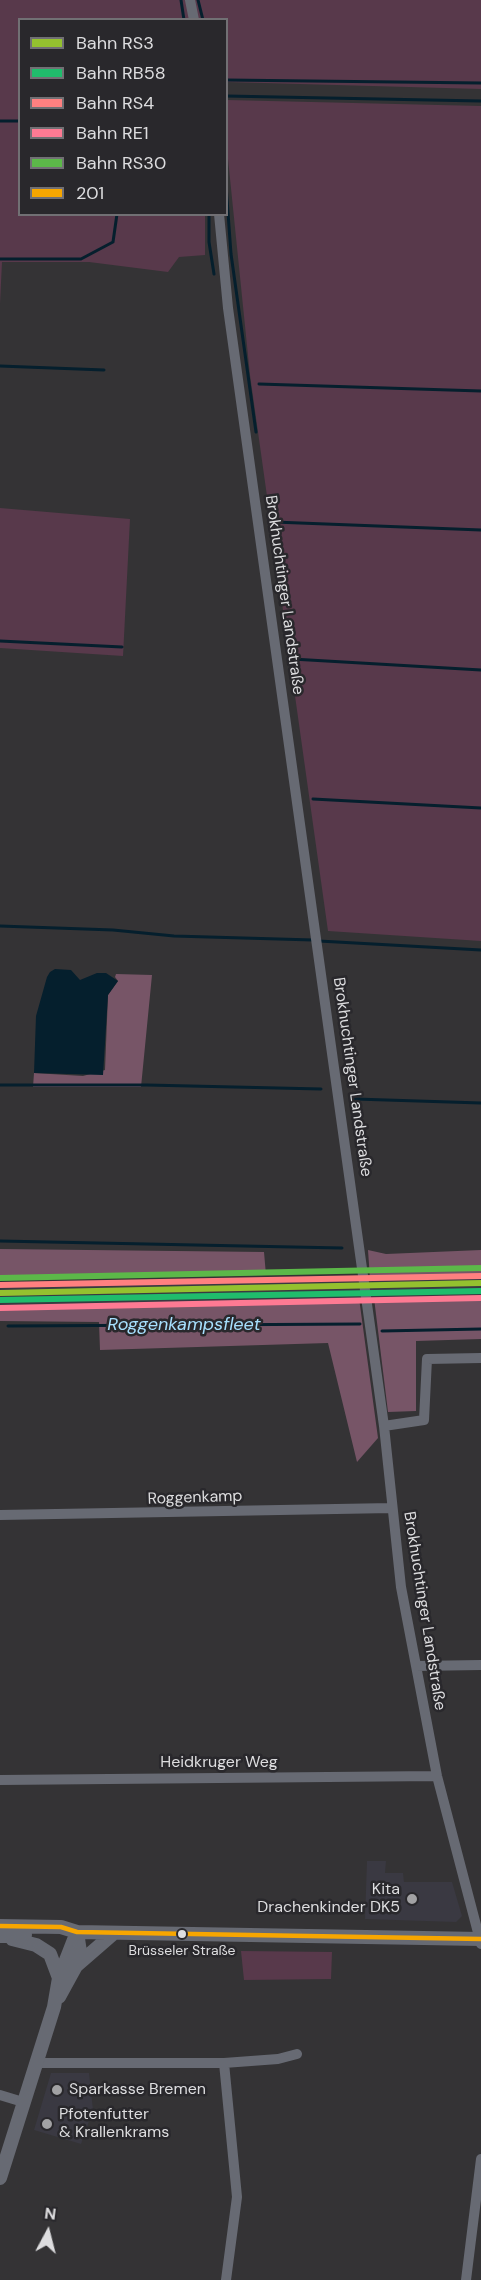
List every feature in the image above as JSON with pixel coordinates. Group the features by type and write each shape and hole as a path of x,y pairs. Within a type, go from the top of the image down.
{"main road":[{"path":"2,1933 61,1927 77,1932 480,1941"},
{"path":"54,2007 76,1966 80,1952 77,1932"},
{"path":"0,2178 54,2007 59,1978 77,1932"},
{"path":"2,1933 36,1945 50,1954 59,1978"},
{"path":"76,1966 114,1933"}],"street":[{"path":"190,0 194,18"},
{"name":"Brokhuchtinger Landstraße","path":"219,216 228,308 384,1426 401,1587 437,1776 480,1941"},
{"path":"384,1426 424,1420 426,1359 481,1358"},
{"name":"Roggenkamp","path":"0,1515 392,1508"},
{"path":"416,1666 481,1665"},
{"name":"Heidkruger Weg","path":"0,1780 437,1776"},
{"path":"36,2063 224,2063 278,2059 297,2054"},
{"path":"224,2063 237,2196 226,2280"},
{"path":"0,2095 23,2102"},
{"path":"466,2280 481,2159"}],"shaded area":[{"path":"0,0 481,0 481,89 228,82 228,18 18,18 18,216 205,216 205,255 179,257 168,272 89,262 2,262 0,304"},
{"path":"228,100 481,106 481,941 328,931 250,375 228,159"},
{"path":"0,508 130,519 123,656 0,648"},
{"path":"116,974 152,975 141,1087 33,1087 34,1073 83,1076 105,1070 108,995 118,981"},
{"path":"0,1249 264,1252 266,1275 0,1280"},
{"path":"368,1250 386,1254 481,1250 481,1277 370,1279"},
{"path":"481,1277 481,1297 0,1306 0,1287"},
{"path":"481,1297 481,1339 416,1341 416,1411 388,1412 374,1298"},
{"path":"359,1298 378,1438 357,1462 328,1343 100,1350 99,1322 0,1321 0,1306"},
{"name":"Kita Drachenkinder DK5","path":"367,1861 386,1861 385,1873 403,1873 404,1882 452,1882 462,1916 456,1922 365,1919"},
{"path":"241,1951 332,1952 331,1979 244,1980"},
{"path":"51,2073 89,2073 93,2110 81,2144 34,2130"}],"water":[{"path":"55,969 71,970 80,980 97,973 106,973 118,981 108,995 103,1075 34,1073 36,1016 47,977"}],"waterway":[{"path":"181,0 184,18"},
{"path":"198,0 202,18"},
{"path":"228,80 481,83"},
{"path":"228,96 481,101"},
{"path":"0,121 18,121"},
{"path":"228,213 231,254 256,432"},
{"path":"0,259 81,259 113,242 117,216"},
{"path":"209,216 209,242 214,274"},
{"path":"0,366 104,370"},
{"path":"259,384 481,391"},
{"path":"274,522 481,530"},
{"path":"0,641 122,647"},
{"path":"292,659 481,670"},
{"path":"313,799 481,808"},
{"path":"0,926 113,930 174,936 313,940"},
{"path":"319,941 481,950"},
{"path":"0,1085 147,1085 321,1089"},
{"path":"355,1099 481,1103"},
{"path":"0,1241 342,1248"},
{"name":"Roggenkampsfleet","path":"8,1326 360,1324"},
{"name":"Roggenkampsfleet","path":"382,1331 481,1329"}],"rail line":[{"name":"RS30","path":"0,1278 481,1268"},
{"name":"RS4","path":"0,1285 481,1276"},
{"name":"RS3","path":"0,1293 481,1283"},
{"name":"RB58","path":"0,1300 481,1291"},
{"name":"RE1","path":"0,1308 481,1298"}],"transit line":[{"name":"201","path":"0,1926 61,1927 77,1932 481,1939"}],"place":[{"name":"Kita Drachenkinder DK5","path":"412,1899"},
{"name":"Brüsseler Straße","path":"182,1934"},
{"name":"Sparkasse Bremen","path":"57,2090"},
{"name":"Pfotenfutter & Krallenkrams","path":"47,2124"}]}
